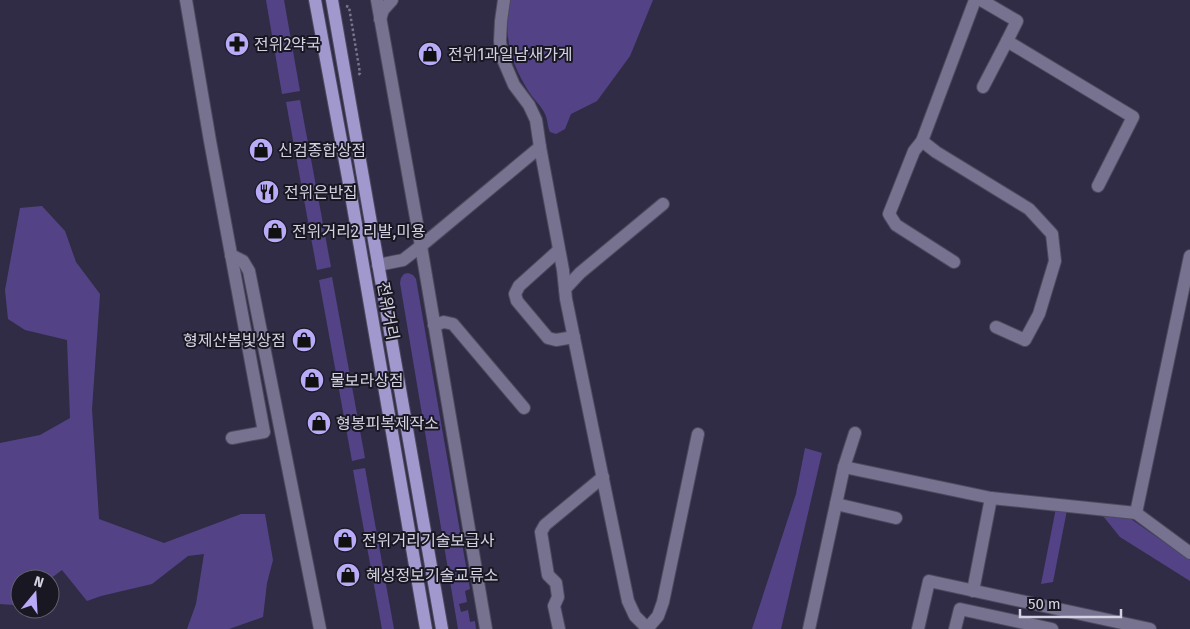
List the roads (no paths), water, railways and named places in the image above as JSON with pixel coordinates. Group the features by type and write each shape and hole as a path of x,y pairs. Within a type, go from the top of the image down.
{"main road":[{"name":"전위거리","path":"314,0 350,187 426,629"},
{"name":"전위거리","path":"332,0 442,629"}],"street":[{"path":"186,0 264,432 232,438"},
{"path":"377,0 486,629"},
{"path":"380,19 383,10 392,0"},
{"path":"504,0 500,41 502,57 514,85 536,120 574,337 628,601 635,616 647,628 658,616 663,602 698,434"},
{"path":"954,262 896,225 890,214 914,151 922,141 975,0"},
{"path":"981,0 1017,21 983,88"},
{"path":"1007,41 1134,117 1098,186"},
{"path":"922,141 936,152 1029,209 1052,234 1055,261 1038,314 1025,340 996,327"},
{"path":"378,265 403,260 540,147"},
{"path":"565,289 580,272 663,204"},
{"path":"559,250 519,286 515,294 517,301 548,338 556,340 574,337"},
{"path":"231,255 243,262 249,271 320,629"},
{"path":"1136,513 1190,256"},
{"path":"434,325 444,322 453,324 524,408"},
{"path":"809,629 844,468 855,433"},
{"path":"844,468 991,498 1136,513 1190,553"},
{"path":"559,629 554,606 558,597 556,583 548,575 541,532 545,524 602,477"},
{"path":"974,591 991,498"},
{"path":"836,504 896,518"},
{"path":"918,629 928,581 1150,629"},
{"path":"955,629 960,609 1052,629"}],"place":[{"name":"전위2약국","path":"237,44"},
{"name":"전위1과일남새가게","path":"430,54"},
{"name":"신검종합상점","path":"261,150"},
{"name":"전위은반집","path":"267,192"},
{"name":"전위거리2 리발,미용","path":"275,231"},
{"name":"형제산봄빛상점","path":"304,340"},
{"name":"물보라상점","path":"312,380"},
{"name":"형봉피복제작소","path":"319,423"},
{"name":"전위거리기술보급사","path":"345,540"},
{"name":"혜성정보기술교류소","path":"348,575"}]}
